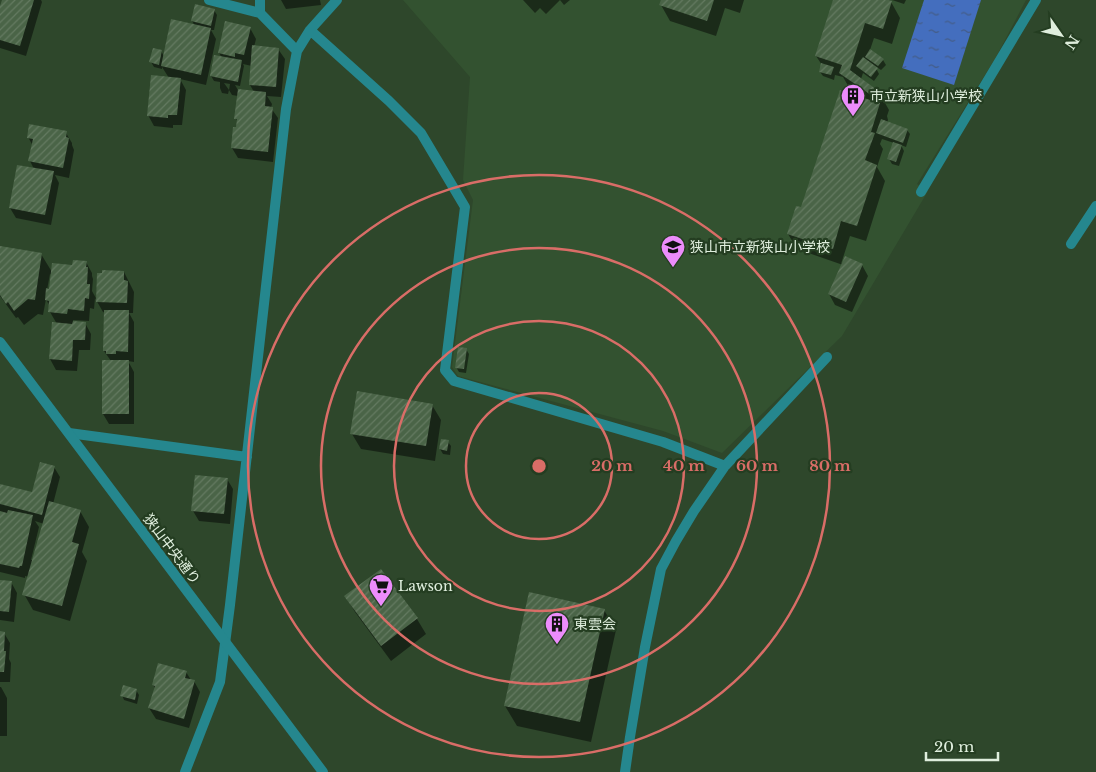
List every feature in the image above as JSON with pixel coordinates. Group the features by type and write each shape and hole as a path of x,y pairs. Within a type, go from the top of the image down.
{"street":[{"path":"209,0 260,13 297,51"},
{"path":"260,0 260,13"},
{"path":"185,772 220,682 286,109 297,51 310,30 337,0"},
{"path":"921,192 1036,0"},
{"path":"310,30 389,101 421,133 465,207 445,370 454,382 663,442 725,466"},
{"path":"1072,244 1096,206"},
{"name":"狭山中央通り","path":"0,342 323,772"},
{"path":"625,772 645,647 661,569 676,541 725,466 826,357"},
{"path":"69,433 247,456"}],"shaded area":[{"name":"狭山市立新狭山小学校","path":"403,0 1026,0 995,59 917,184 928,191 842,336 722,453 663,431 458,376 452,367 473,200 463,180 470,77"}],"water":[{"path":"924,0 981,0 954,85 902,68"}],"building":[{"path":"2,0 34,0 20,46 0,40 0,6"},
{"path":"661,0 714,0 707,21 659,5"},
{"name":"市立新狭山小学校","path":"833,0 892,1 883,29 865,23 850,70 881,93 877,102 880,103 871,132 875,133 865,160 877,165 857,226 841,221 833,249 787,234 796,206 801,207 840,90 870,100 871,95 839,73 842,65 815,56"},
{"path":"195,4 215,9 211,26 191,21"},
{"path":"171,19 211,28 201,75 161,66"},
{"path":"225,21 251,27 244,55 235,53 235,57 218,53"},
{"path":"252,45 279,48 276,87 249,85"},
{"path":"153,48 162,50 159,65 149,62"},
{"path":"870,49 884,59 878,66 865,57"},
{"path":"214,55 242,60 238,82 210,76"},
{"path":"863,57 878,68 871,77 856,66"},
{"path":"821,63 834,67 831,75 819,72"},
{"path":"151,75 181,78 177,115 168,115 168,118 147,116"},
{"path":"238,89 266,92 265,106 273,107 268,152 231,148 233,127 236,127 237,119 234,119"},
{"path":"881,119 908,129 903,143 876,133"},
{"path":"29,124 67,131 66,137 69,138 63,168 28,161 33,139 27,138"},
{"path":"893,142 902,145 896,162 887,159"},
{"path":"17,165 54,171 45,215 9,208"},
{"path":"0,246 42,253 35,300 28,299 14,311 0,295"},
{"path":"845,256 863,264 846,302 828,294"},
{"path":"73,260 87,261 87,284 90,284 89,299 85,298 84,311 68,309 67,314 48,312 49,301 45,300 46,288 49,289 52,263 72,265"},
{"path":"102,270 124,271 124,280 128,281 127,303 96,302 97,273 102,273"},
{"path":"104,310 129,310 128,352 116,351 116,354 106,354 106,351 103,351"},
{"path":"73,321 86,322 85,340 73,340 72,361 49,359 52,322 72,324"},
{"path":"458,347 467,348 464,369 455,368"},
{"path":"102,360 129,360 129,414 102,414"},
{"path":"357,391 433,404 426,446 350,434"},
{"path":"441,439 449,440 447,451 439,449"},
{"path":"40,462 55,466 42,515 0,504 0,484 32,492"},
{"path":"195,475 228,478 224,514 191,511"},
{"path":"49,501 81,510 72,542 79,544 62,606 22,595"},
{"path":"8,510 33,515 22,566 19,568 0,564 0,511 7,513"},
{"name":"Lawson","path":"381,569 418,618 381,646 344,596"},
{"path":"0,580 12,581 9,612 0,611"},
{"name":"東雲会","path":"529,592 605,609 580,722 504,706"},
{"path":"0,631 5,632 4,672 0,672"},
{"path":"158,663 187,671 185,678 195,680 184,719 148,708 155,686 152,685"},
{"path":"123,685 137,689 135,700 120,696"}],"place":[{"name":"市立新狭山小学校","path":"853,117"},
{"name":"狭山市立新狭山小学校","path":"673,268"},
{"name":"Lawson","path":"381,607"},
{"name":"東雲会","path":"557,645"}]}
